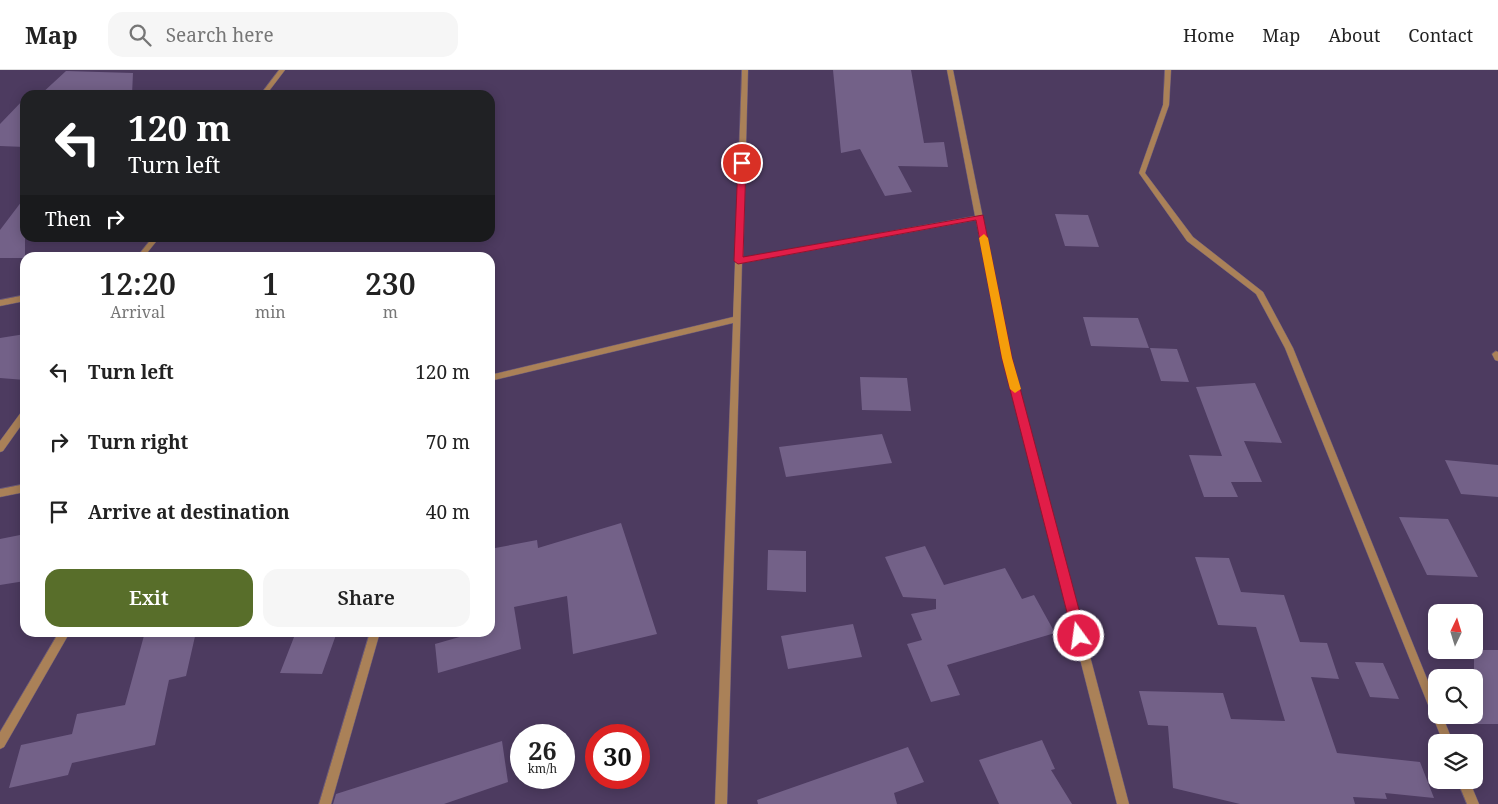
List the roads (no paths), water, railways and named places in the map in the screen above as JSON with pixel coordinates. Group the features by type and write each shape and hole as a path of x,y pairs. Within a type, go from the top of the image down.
{"street":[{"path":"267,90 282,70"},
{"path":"721,804 745,70"},
{"path":"950,70 1007,358 1123,804"},
{"path":"1168,70 1166,105 1142,173 1190,239 1259,292 1289,348 1428,692"},
{"path":"738,261 980,217"},
{"path":"0,303 20,299"},
{"path":"495,377 736,319"},
{"path":"0,448 20,420"},
{"path":"0,493 20,489"},
{"path":"0,742 62,637"},
{"path":"324,804 374,637"},
{"path":"1467,789 1473,804"}]}
